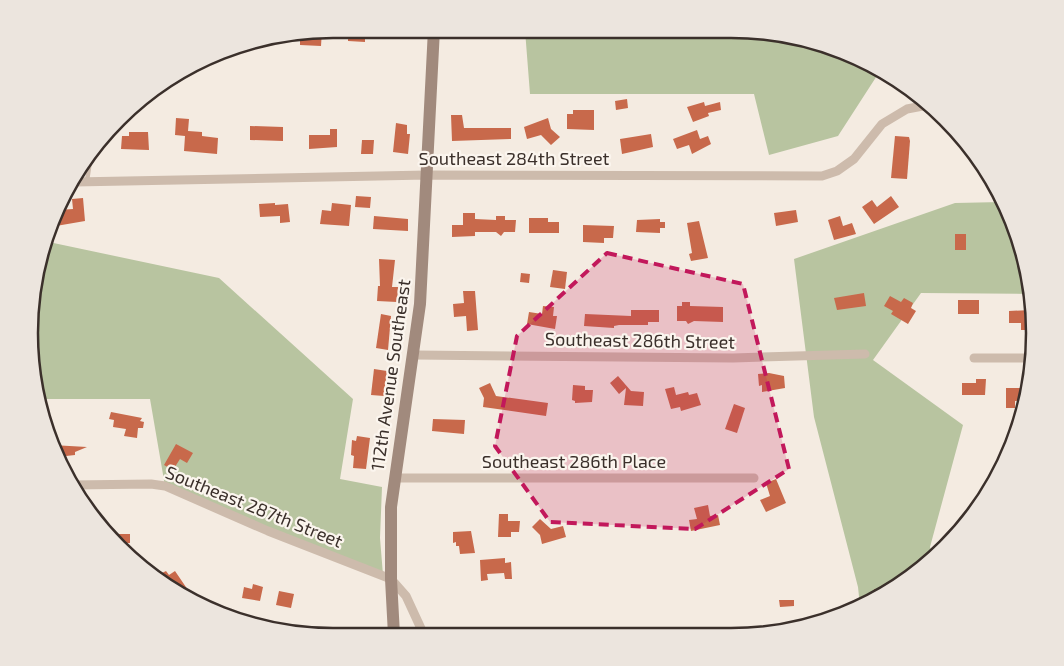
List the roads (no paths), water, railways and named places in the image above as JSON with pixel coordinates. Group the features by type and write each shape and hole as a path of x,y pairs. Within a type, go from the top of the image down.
{"street":[{"name":"112th Avenue Southeast","path":"394,628 391,579 391,507 394,478 415,355 420,304 434,38"},
{"name":"Southeast 284th Street","path":"79,182 426,175 822,176 837,171 854,159 882,124 907,109 920,106"},
{"name":"Southeast 286th Street","path":"415,355 734,358 865,354"},
{"path":"974,358 1025,358"},
{"name":"Southeast 286th Place","path":"394,478 754,478"},
{"name":"Southeast 287th Street","path":"79,485 151,484 165,486 268,531 391,579"},
{"path":"391,579 406,596 421,628"}],"lane":[{"path":"87,181 89,166"}]}
